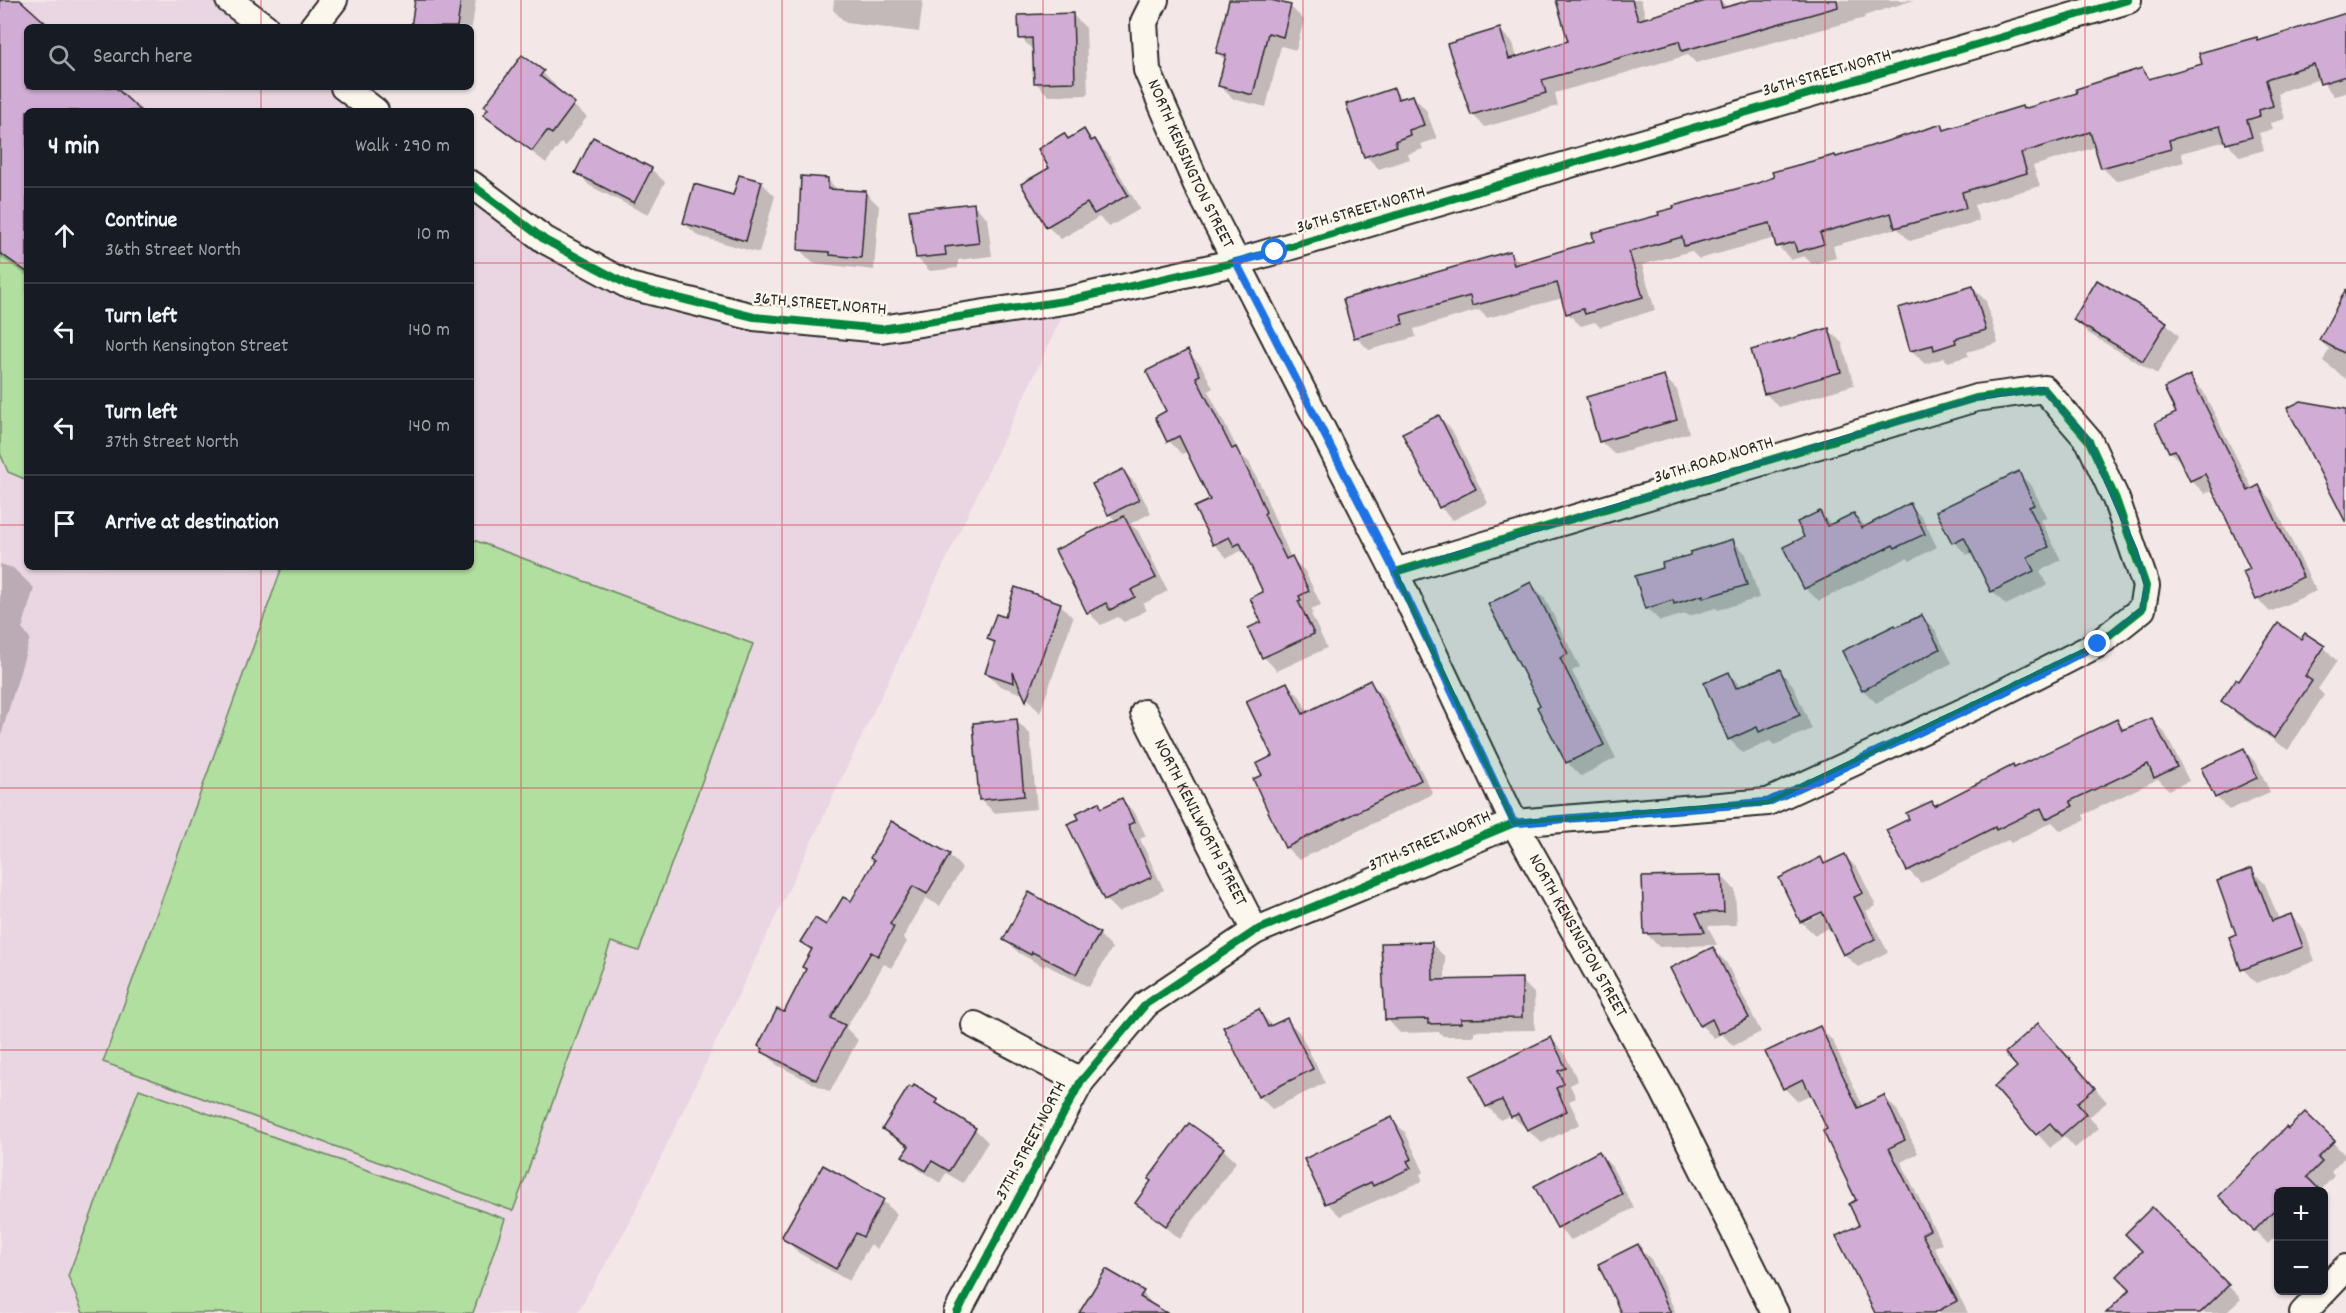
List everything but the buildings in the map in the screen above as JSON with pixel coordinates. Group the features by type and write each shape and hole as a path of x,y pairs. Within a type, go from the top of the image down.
{"street":[{"path":"229,0 261,24"},
{"path":"315,24 334,0"},
{"name":"NORTH KENSINGTON STREET","path":"1155,0 1144,22 1147,70 1197,185 1395,572 1514,823 1665,1091 1775,1313"},
{"name":"36TH STREET NORTH","path":"474,186 545,240 630,286 764,318 881,329 1070,300 1236,262 2128,0"},
{"path":"348,90 371,108"},
{"name":"36TH ROAD NORTH","path":"1395,572 1976,398 2044,389 2089,441 2116,499 2146,586 2142,609"},
{"name":"37TH STREET NORTH","path":"957,1313 1080,1082 1146,1004 1255,931 1514,823 1768,802 1984,702 2098,644 2142,609"},
{"name":"NORTH KENILWORTH STREET","path":"1144,713 1255,931"},
{"path":"975,1025 1080,1082"},
{"path":"2303,1313 2346,1268"}],"highlighted area":[{"path":"2044,389 2089,441 2136,551 2146,586 2142,609 2098,644 1768,802 1514,823 1395,572 1976,398"}],"shaded area":[{"path":"0,0 225,0 257,24 24,24 24,90 345,90 369,108 24,108 24,570 474,570 474,187 630,286 881,329 1070,300 630,1222 577,1313 0,1313"}],"green space":[{"path":"0,253 24,270 24,479 8,472 0,453"},
{"path":"474,540 753,644 639,951 611,942 513,1211 103,1062 281,570 474,570"},
{"path":"139,1089 505,1219 473,1313 83,1313 68,1276"}],"cycle path":[{"path":"474,186 545,240 630,286 754,317 881,329 1070,300 1237,262 2128,0"},
{"path":"957,1313 1081,1081 1146,1004 1255,931 1514,823 1768,802 1984,702 2098,644 2142,609 2146,586 2116,499 2089,441 2044,389 1976,398 1395,572"}],"route":[{"path":"1275,252 1236,262 1395,572 1514,823 1768,802 1984,702 2098,644"}]}
